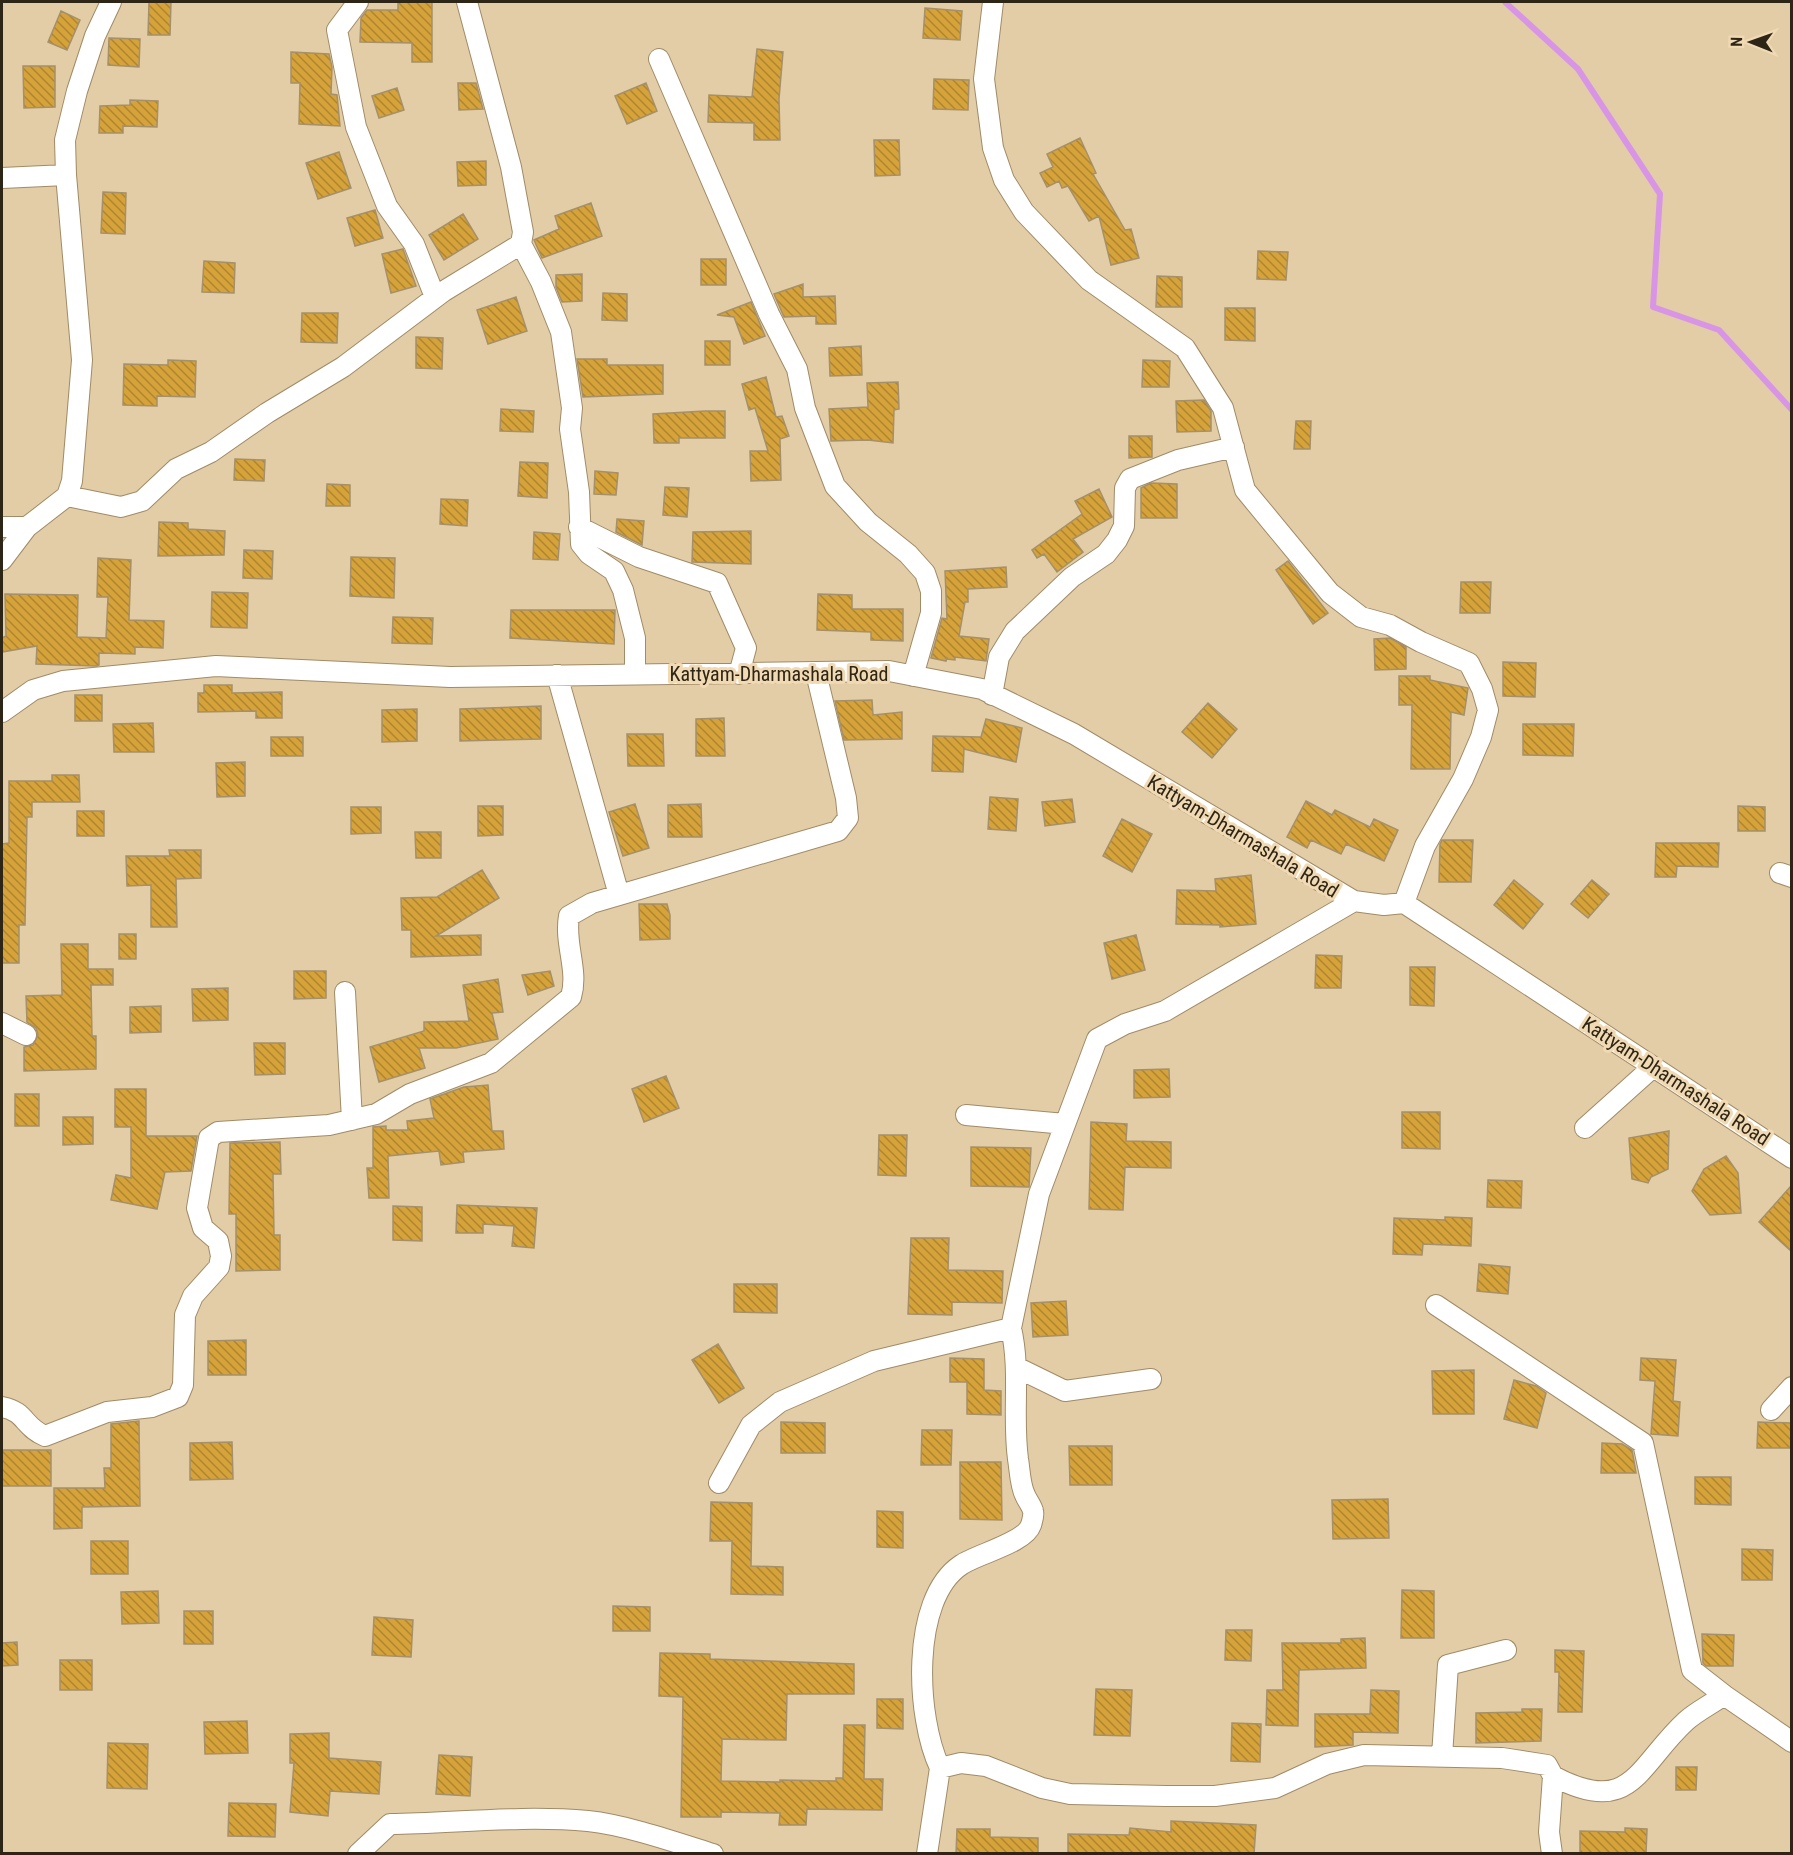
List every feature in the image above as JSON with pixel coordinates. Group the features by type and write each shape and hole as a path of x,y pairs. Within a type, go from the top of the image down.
{"street":[{"path":"2,560 27,527 67,496 72,481 82,360 65,140 77,91 95,36 111,2"},
{"path":"358,2 337,30 356,127 387,206 414,244 435,297"},
{"path":"67,496 121,507 142,501 176,469 211,452 267,413 343,367 435,297 520,244 523,232 511,167 467,2"},
{"path":"993,2 984,79 993,148 1004,180 1024,212 1089,280 1185,348 1223,408 1245,490 1330,593 1361,618 1390,625 1421,642 1469,663 1482,689 1488,710 1481,737 1463,779 1425,846 1404,903"},
{"path":"660,58 769,314 797,369 804,408 835,486 868,522 908,554 925,573 931,591 931,613 913,676"},
{"path":"2,178 66,175"},
{"path":"520,244 542,282 561,332 572,408 570,429 579,492 581,544 589,554 614,571 629,606 635,638 635,674"},
{"path":"992,695 999,657 1015,631 1072,577 1106,555 1117,540 1124,526 1125,488 1130,479 1178,460 1234,447"},
{"path":"2,528 27,527"},
{"path":"579,527 639,557 717,582 746,648 739,674"},
{"name":"Kattyam-Dharmashala Road","path":"2,712 33,690 63,681 216,666 450,677 889,671 982,689 1074,734 1354,901 1384,905 1404,903 1791,1158"},
{"path":"2,1407 18,1411 33,1431 45,1436 107,1412 152,1407 178,1397 183,1385 185,1315 193,1296 219,1267 221,1256 218,1241 203,1228 197,1208 209,1138 218,1132 329,1125 376,1114 410,1094 491,1063 571,997 576,982 568,939 569,916 592,903 838,831 848,818 846,798 816,673"},
{"path":"557,675 620,896"},
{"path":"927,1854 940,1768 932,1750 924,1712 921,1670 933,1599 946,1577 962,1564 1019,1537 1031,1526 1033,1511 1023,1493 1016,1444 1016,1348 1011,1328 1039,1194 1097,1039 1125,1024 1165,1011 1354,901"},
{"path":"345,992 352,1120"},
{"path":"2,1023 26,1035"},
{"path":"1585,1128 1653,1067"},
{"path":"966,1115 1065,1124"},
{"path":"1436,1305 1643,1443 1692,1670 1791,1742"},
{"path":"718,1483 751,1425 780,1402 874,1361 1011,1328"},
{"path":"1016,1367 1065,1391 1151,1379"},
{"path":"1771,1410 1791,1387"},
{"path":"1442,1756 1448,1665 1506,1650"},
{"path":"1553,1776 1570,1785 1608,1792 1628,1785 1686,1720 1724,1695"},
{"path":"940,1768 961,1763 986,1766 1042,1788 1070,1794 1215,1796 1275,1788 1328,1764 1364,1755 1534,1761 1547,1765 1553,1776 1549,1832 1552,1854"},
{"path":"358,1854 390,1824 460,1823 532,1818 590,1822 713,1854"}],"building":[{"path":"149,2 171,2 170,35 148,35"},
{"path":"398,2 432,2 432,62 412,62 412,43 360,42 361,18 367,10 398,10"},
{"path":"925,8 962,11 960,40 923,38"},
{"path":"61,11 80,20 67,50 48,42"},
{"path":"109,38 140,39 139,67 108,65"},
{"path":"757,49 783,52 779,99 780,140 754,140 754,123 708,122 709,95 752,97"},
{"path":"291,52 329,54 332,67 331,94 337,95 340,126 299,124 300,83 291,83"},
{"path":"23,66 55,66 55,107 24,108"},
{"path":"934,79 969,80 968,110 933,109"},
{"path":"458,83 476,83 483,109 459,110"},
{"path":"646,83 657,111 627,124 615,96"},
{"path":"397,88 404,110 379,118 372,96"},
{"path":"130,100 158,101 157,127 123,126 123,133 99,133 100,106 130,105"},
{"path":"1080,138 1096,173 1093,174 1125,230 1131,229 1139,258 1111,265 1099,216 1089,221 1068,186 1062,188 1059,181 1047,187 1040,173 1053,167 1047,154"},
{"path":"874,140 899,140 900,175 875,176"},
{"path":"339,152 351,188 318,199 306,163"},
{"path":"486,161 486,185 458,186 457,162"},
{"path":"103,192 126,193 125,234 101,233"},
{"path":"591,203 602,236 542,258 534,240 559,229 555,216"},
{"path":"375,210 383,238 355,246 347,218"},
{"path":"463,214 478,239 444,260 429,235"},
{"path":"403,249 416,286 391,293 382,254"},
{"path":"1258,251 1288,252 1286,280 1257,279"},
{"path":"701,259 726,259 726,285 701,285"},
{"path":"204,261 235,263 234,293 202,292"},
{"path":"582,274 582,301 562,302 556,287 556,275"},
{"path":"1157,276 1182,277 1182,307 1156,307"},
{"path":"803,284 803,297 835,296 836,324 816,324 816,316 784,317 774,294"},
{"path":"603,293 627,294 627,321 602,320"},
{"path":"516,297 527,331 488,344 477,310"},
{"path":"751,302 765,336 744,344 734,317 717,315"},
{"path":"1225,308 1255,308 1255,341 1225,340"},
{"path":"302,313 338,313 337,343 301,342"},
{"path":"416,337 443,338 442,369 416,368"},
{"path":"705,341 730,341 730,365 705,365"},
{"path":"861,346 862,375 830,376 829,348"},
{"path":"577,359 607,359 607,365 663,365 663,394 583,397"},
{"path":"168,360 196,361 195,397 157,396 157,406 123,405 124,364 168,365"},
{"path":"1143,360 1170,361 1169,387 1142,387"},
{"path":"766,377 776,417 782,416 789,436 780,439 781,480 751,481 750,451 768,451 755,408 749,410 742,384"},
{"path":"898,382 899,409 894,410 893,443 868,440 831,441 829,409 868,407 867,383"},
{"path":"1204,400 1211,411 1211,431 1177,432 1176,401"},
{"path":"501,409 534,411 533,432 500,431"},
{"path":"725,411 725,438 679,438 679,443 654,443 653,414"},
{"path":"1296,421 1311,421 1310,449 1294,449"},
{"path":"1129,436 1152,436 1152,457 1129,458"},
{"path":"235,459 265,460 264,481 234,480"},
{"path":"520,462 548,463 547,498 518,496"},
{"path":"595,471 618,473 616,495 594,494"},
{"path":"1151,483 1177,484 1177,518 1141,518 1141,488"},
{"path":"327,484 350,485 350,506 326,506"},
{"path":"665,487 689,488 687,517 663,515"},
{"path":"1099,489 1112,517 1073,539 1083,552 1057,572 1044,554 1037,558 1032,550 1082,514 1075,501"},
{"path":"441,499 468,500 467,526 440,524"},
{"path":"617,519 644,521 642,545 616,532"},
{"path":"159,522 188,523 188,529 225,531 224,555 158,556"},
{"path":"751,531 751,564 692,562 693,532"},
{"path":"534,532 560,534 558,560 533,559"},
{"path":"244,550 273,551 272,579 243,578"},
{"path":"351,557 395,558 394,598 350,596"},
{"path":"98,558 131,560 129,620 164,621 163,648 135,647 135,654 99,653 99,665 97,666 36,664 37,646 2,652 2,638 6,636 5,594 78,595 77,637 106,638 108,597 97,597"},
{"path":"1288,561 1328,613 1313,624 1276,570"},
{"path":"1006,567 1007,587 968,589 968,602 965,602 959,636 989,639 986,661 955,657 955,660 947,659 947,657 946,661 931,658 942,618 947,619 945,571"},
{"path":"1461,582 1491,582 1490,613 1460,613"},
{"path":"212,592 248,593 247,628 211,627"},
{"path":"818,594 852,595 852,609 903,609 903,641 871,640 871,632 817,630"},
{"path":"511,610 615,610 614,644 510,638"},
{"path":"393,617 433,618 432,644 392,643"},
{"path":"1390,638 1406,647 1406,669 1375,670 1374,639"},
{"path":"1503,662 1536,663 1535,697 1503,696"},
{"path":"1399,676 1430,676 1430,680 1468,688 1464,715 1451,712 1450,769 1411,769 1412,705 1399,705"},
{"path":"204,685 232,685 232,693 282,692 282,718 256,718 256,711 198,712 198,693 204,693"},
{"path":"75,695 102,695 102,721 75,721"},
{"path":"872,700 873,715 902,712 902,739 844,740 835,701"},
{"path":"1208,703 1237,729 1212,758 1182,732"},
{"path":"541,706 541,739 460,741 460,709"},
{"path":"417,709 417,741 382,742 382,710"},
{"path":"724,718 725,756 696,756 696,719"},
{"path":"986,719 1022,728 1016,762 964,749 963,772 932,771 933,736 981,737"},
{"path":"153,723 154,752 114,752 113,724"},
{"path":"1523,724 1574,724 1573,756 1523,755"},
{"path":"627,734 663,734 664,766 628,766"},
{"path":"271,737 303,737 303,756 271,756"},
{"path":"245,762 245,796 217,797 216,763"},
{"path":"52,775 79,775 80,802 32,802 32,817 27,817 25,925 19,925 19,963 2,963 2,844 9,843 9,781 52,781"},
{"path":"990,797 1018,799 1016,831 988,829"},
{"path":"1072,799 1075,822 1045,826 1042,802"},
{"path":"1306,801 1332,815 1335,810 1370,827 1374,819 1398,830 1384,861 1346,844 1341,854 1311,840 1307,848 1287,837"},
{"path":"635,804 649,848 623,856 609,812"},
{"path":"701,804 702,837 668,837 668,805"},
{"path":"478,806 503,806 503,835 478,836"},
{"path":"1738,806 1765,807 1765,831 1738,831"},
{"path":"351,807 381,807 381,833 351,834"},
{"path":"77,811 104,811 104,836 77,836"},
{"path":"1122,819 1152,834 1132,872 1103,856"},
{"path":"415,832 441,832 441,858 416,858"},
{"path":"1442,840 1473,840 1471,882 1439,882"},
{"path":"1656,843 1719,843 1718,867 1677,866 1676,877 1655,877"},
{"path":"169,850 201,850 201,878 176,879 177,927 151,927 151,885 127,886 126,856 170,856"},
{"path":"482,870 499,898 436,936 481,935 481,955 411,957 411,930 402,930 401,898 437,897"},
{"path":"1251,875 1256,924 1220,927 1220,925 1176,924 1177,890 1216,891 1215,879"},
{"path":"1514,880 1543,904 1523,929 1494,905"},
{"path":"1592,880 1609,894 1588,918 1571,904"},
{"path":"639,904 667,904 670,915 670,939 640,940"},
{"path":"119,934 136,934 136,959 119,959"},
{"path":"1136,935 1145,970 1112,979 1104,943"},
{"path":"61,944 88,944 88,969 113,969 113,985 91,985 92,1036 96,1036 96,1069 24,1071 24,1047 33,1045 38,1035 36,1028 27,1022 26,996 62,995"},
{"path":"1316,955 1342,956 1341,988 1315,988"},
{"path":"1410,967 1435,967 1434,1006 1410,1005"},
{"path":"294,971 326,971 326,998 294,999"},
{"path":"550,971 554,986 528,995 522,975"},
{"path":"498,979 503,1012 492,1013 498,1039 456,1048 419,1048 425,1068 379,1082 370,1047 424,1031 424,1022 469,1021 463,985"},
{"path":"228,988 228,1020 193,1021 192,989"},
{"path":"161,1006 161,1032 130,1033 130,1007"},
{"path":"254,1043 285,1043 285,1074 255,1075"},
{"path":"1169,1069 1170,1097 1134,1098 1134,1070"},
{"path":"666,1076 679,1108 644,1122 632,1089"},
{"path":"488,1085 492,1131 503,1131 504,1149 463,1152 464,1162 441,1165 439,1151 388,1156 389,1198 369,1198 367,1168 373,1168 373,1127 386,1126 386,1130 408,1130 407,1121 434,1118 430,1099 464,1087"},
{"path":"115,1089 146,1089 146,1136 197,1136 191,1171 165,1172 157,1209 111,1200 116,1175 131,1178 131,1127 115,1127"},
{"path":"15,1094 39,1094 39,1126 15,1126"},
{"path":"1402,1112 1440,1112 1440,1149 1402,1148"},
{"path":"63,1117 93,1117 93,1144 63,1145"},
{"path":"1091,1122 1127,1124 1126,1141 1171,1142 1171,1168 1125,1167 1123,1210 1089,1209"},
{"path":"1669,1131 1668,1169 1651,1177 1648,1183 1632,1179 1629,1138"},
{"path":"879,1135 907,1135 906,1176 878,1175"},
{"path":"280,1142 281,1174 273,1174 274,1235 280,1235 280,1270 236,1271 236,1214 229,1214 230,1143"},
{"path":"971,1147 1031,1148 1029,1187 971,1186"},
{"path":"1726,1156 1738,1173 1741,1213 1710,1215 1692,1191 1704,1169"},
{"path":"1488,1180 1522,1181 1521,1208 1487,1207"},
{"path":"1791,1186 1791,1251 1759,1222"},
{"path":"457,1205 537,1208 534,1248 512,1246 514,1226 483,1224 483,1233 456,1233"},
{"path":"393,1206 422,1207 422,1241 393,1240"},
{"path":"1445,1217 1472,1218 1471,1246 1423,1244 1422,1255 1393,1254 1394,1218 1445,1220"},
{"path":"911,1238 949,1238 948,1270 1003,1271 1002,1303 952,1302 952,1315 908,1314"},
{"path":"1479,1264 1510,1267 1508,1294 1477,1291"},
{"path":"734,1284 777,1284 777,1313 734,1312"},
{"path":"1066,1301 1068,1335 1033,1337 1031,1303"},
{"path":"246,1340 246,1375 208,1375 208,1341"},
{"path":"718,1344 744,1388 719,1403 692,1360"},
{"path":"950,1358 984,1359 984,1390 1001,1391 1001,1415 967,1414 967,1382 950,1382"},
{"path":"1641,1358 1676,1360 1673,1401 1680,1402 1678,1436 1651,1434 1655,1381 1640,1380"},
{"path":"1474,1370 1474,1414 1433,1414 1432,1371"},
{"path":"1514,1380 1536,1386 1546,1393 1537,1428 1504,1419"},
{"path":"139,1421 140,1506 82,1507 82,1528 54,1529 54,1488 105,1488 104,1468 111,1468 111,1424"},
{"path":"781,1422 825,1423 825,1453 781,1453"},
{"path":"1758,1422 1791,1423 1791,1448 1757,1448"},
{"path":"922,1430 952,1430 951,1465 921,1465"},
{"path":"232,1442 233,1479 190,1480 190,1443"},
{"path":"1602,1443 1622,1444 1632,1450 1636,1473 1601,1473"},
{"path":"1069,1446 1112,1446 1112,1485 1070,1485"},
{"path":"2,1450 51,1450 51,1486 2,1486"},
{"path":"960,1462 1001,1462 1002,1520 960,1519"},
{"path":"1695,1477 1731,1477 1731,1505 1695,1504"},
{"path":"1388,1499 1389,1538 1333,1539 1332,1500"},
{"path":"711,1502 752,1503 751,1566 783,1567 783,1595 731,1594 732,1541 710,1541"},
{"path":"877,1511 903,1512 903,1548 877,1547"},
{"path":"91,1541 128,1541 128,1574 91,1574"},
{"path":"1742,1549 1773,1550 1772,1580 1742,1580"},
{"path":"1402,1590 1434,1591 1434,1638 1401,1638"},
{"path":"158,1591 159,1623 122,1624 121,1592"},
{"path":"613,1606 650,1607 650,1631 613,1631"},
{"path":"184,1611 213,1611 213,1644 184,1644"},
{"path":"374,1617 413,1620 411,1657 372,1655"},
{"path":"1226,1630 1252,1630 1251,1661 1225,1660"},
{"path":"1702,1634 1734,1635 1733,1666 1706,1666 1703,1663"},
{"path":"1365,1638 1366,1668 1299,1670 1298,1726 1266,1725 1267,1690 1283,1690 1282,1643 1341,1643 1341,1639"},
{"path":"17,1642 18,1665 2,1666 2,1643"},
{"path":"1555,1650 1584,1651 1582,1712 1558,1712 1559,1672 1555,1672"},
{"path":"660,1653 710,1654 710,1659 854,1664 854,1694 787,1694 786,1740 722,1739 721,1781 836,1781 836,1778 843,1778 844,1725 865,1725 864,1779 883,1779 882,1810 807,1809 806,1825 779,1825 780,1813 721,1812 721,1817 681,1817 683,1697 659,1696"},
{"path":"60,1660 92,1660 92,1690 60,1690"},
{"path":"1096,1689 1132,1690 1130,1736 1094,1735"},
{"path":"1371,1690 1399,1691 1398,1733 1353,1732 1353,1745 1315,1747 1315,1714 1370,1714"},
{"path":"877,1699 903,1699 903,1729 877,1728"},
{"path":"1522,1709 1542,1709 1541,1741 1476,1743 1476,1713 1522,1712"},
{"path":"247,1721 248,1753 205,1754 204,1722"},
{"path":"1232,1723 1261,1724 1260,1762 1231,1761"},
{"path":"329,1733 329,1758 381,1762 379,1794 330,1791 328,1816 290,1812 294,1763 290,1763 290,1734"},
{"path":"108,1743 148,1744 147,1789 107,1788"},
{"path":"439,1755 472,1757 470,1796 436,1794"},
{"path":"1676,1767 1697,1767 1696,1790 1676,1790"},
{"path":"229,1803 276,1804 275,1837 228,1836"},
{"path":"1171,1821 1256,1825 1254,1854 1068,1854 1068,1834 1129,1835 1130,1828 1171,1832"},
{"path":"1625,1828 1647,1829 1646,1854 1580,1854 1580,1831 1625,1832"},
{"path":"957,1829 990,1829 990,1837 1038,1838 1038,1854 956,1854"}],"waterway":[{"path":"1505,2 1578,69 1660,194 1653,307 1719,330 1792,410"}]}
